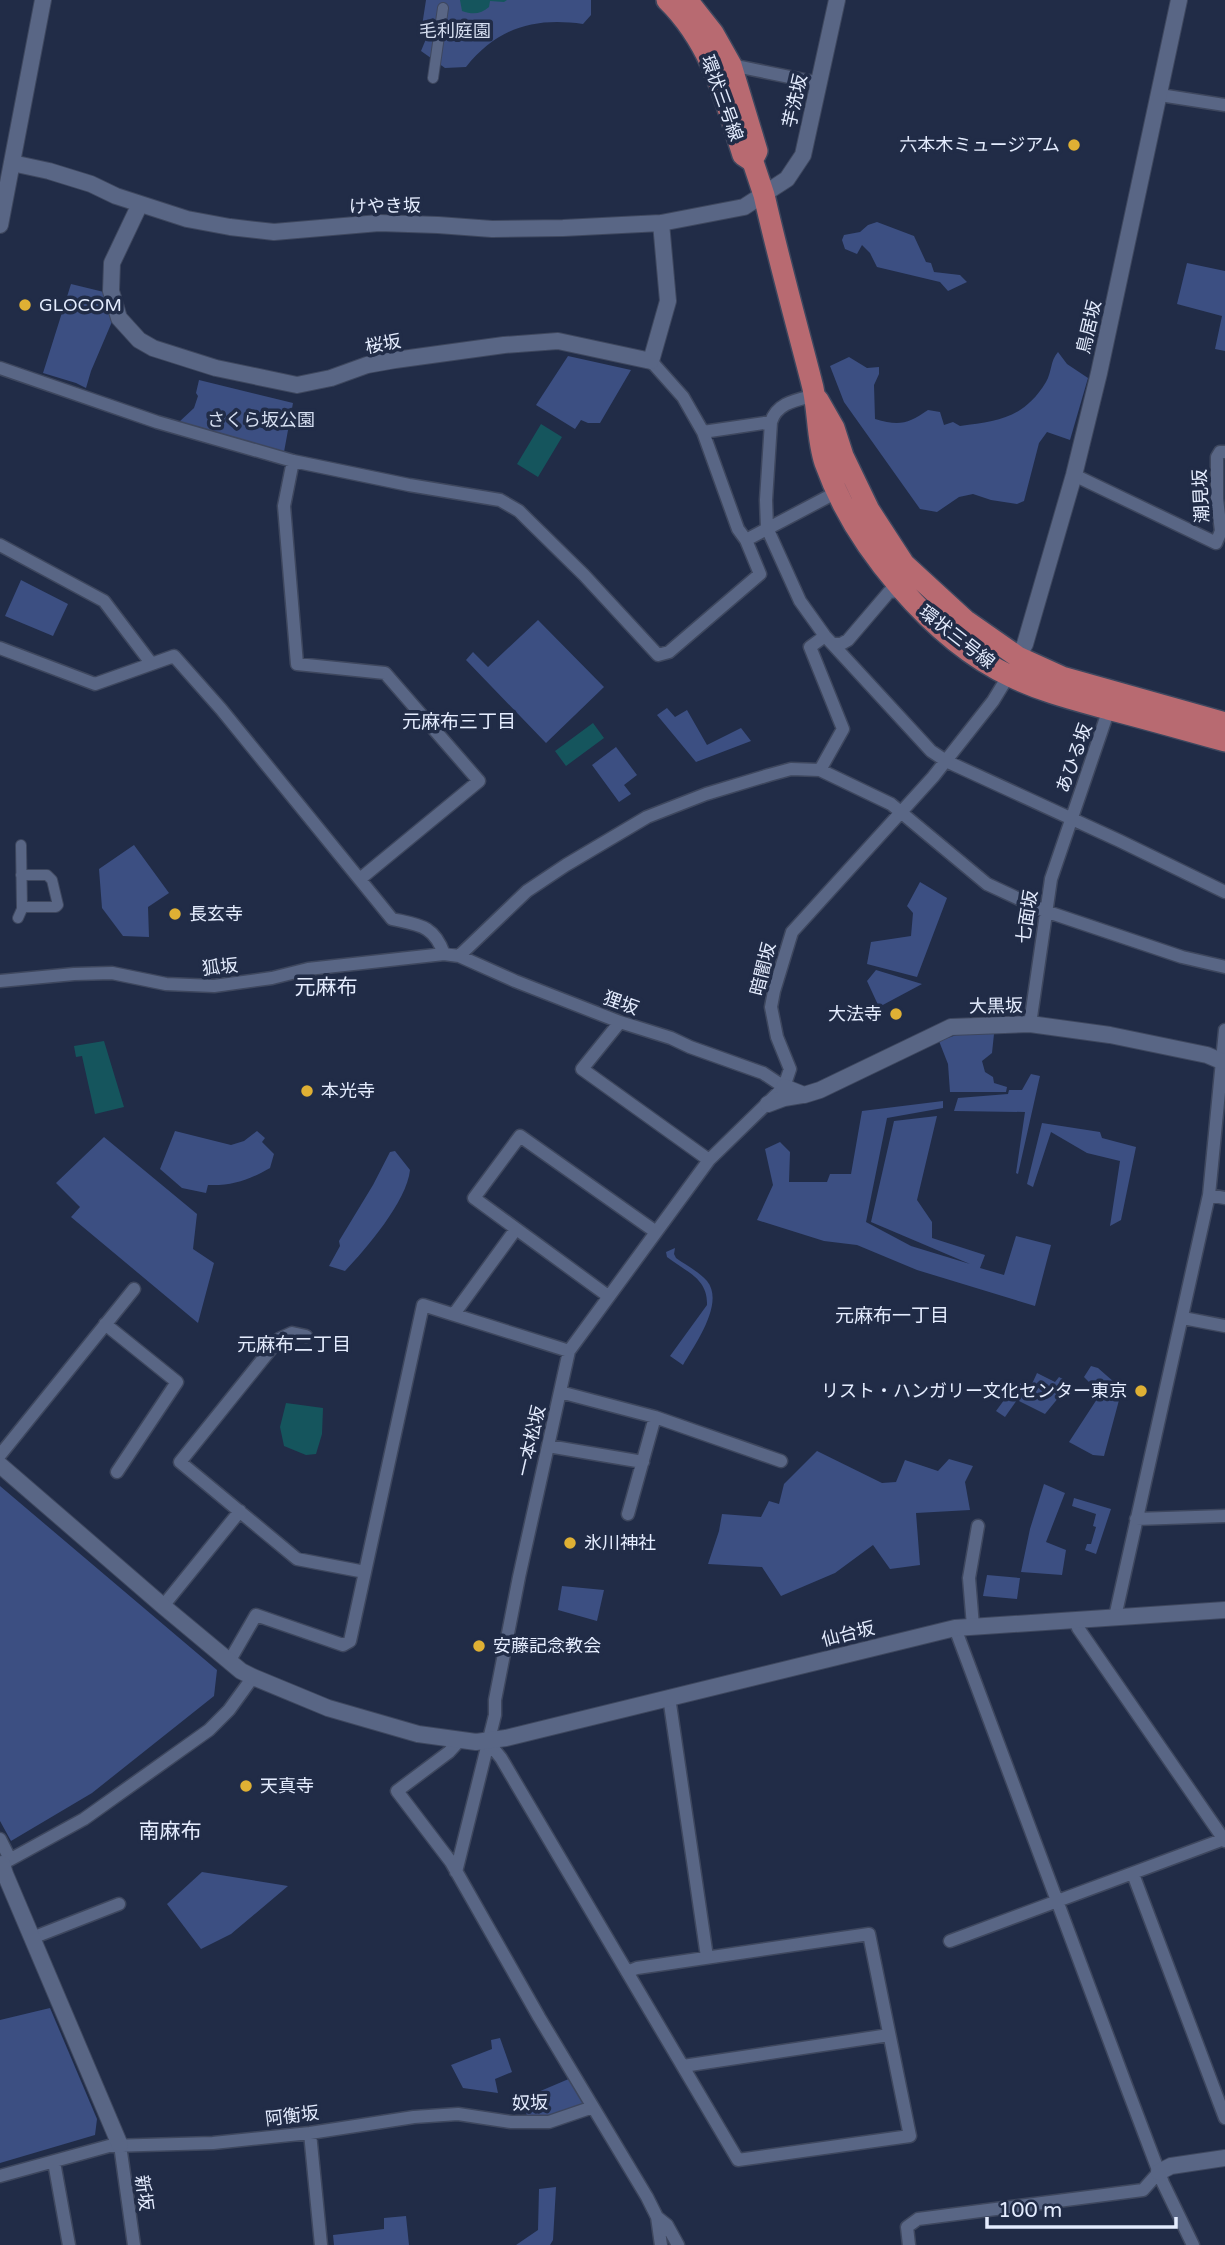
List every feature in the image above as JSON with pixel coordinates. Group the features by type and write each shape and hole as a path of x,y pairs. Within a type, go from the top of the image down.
{"main road":[{"name":"環状三号線","path":"667,0 701,42 716,71 743,155 752,161 764,195 816,395 818,433 824,461 850,518 901,591 979,658 1062,677 1225,723"},
{"name":"環状三号線","path":"687,0 713,33 731,65 757,151 752,161"},
{"name":"環状三号線","path":"816,395 834,428 843,456 869,510 904,564 1014,667 1061,696 1225,741"}],"street":[{"path":"0,225 43,0"},
{"name":"芋洗坂","path":"764,195 787,179 803,155 837,0"},
{"name":"鳥居坂","path":"1014,667 1025,644 1074,475 1179,0"},
{"path":"433,78 443,8"},
{"path":"731,65 819,83"},
{"path":"1160,95 1225,105"},
{"name":"けやき坂","path":"12,163 91,184 187,219 230,228 274,232 379,223 492,229 661,223 744,207 764,195"},
{"name":"桜坂","path":"140,204 112,263 111,291 119,318 139,340 153,348 216,368 297,385 331,378 377,363 542,341 558,341 651,361"},
{"path":"0,368 157,422 293,461 409,485 500,500 519,511 659,654 669,652 760,574 746,540 738,529 703,432 683,397 651,361 668,301 661,223"},
{"path":"816,395 787,403 774,414 771,422 767,528 800,601 830,640 931,751 946,761 1225,892"},
{"path":"703,432 771,422"},
{"name":"潮見坂","path":"1074,475 1216,543 1221,531 1217,499 1217,457 1220,453 1225,453"},
{"path":"293,461 284,506 296,664 385,673 479,781 360,879"},
{"path":"746,540 837,492"},
{"path":"0,545 104,601 151,663"},
{"path":"820,770 843,729 810,647 830,640 841,644 848,640 889,592 901,591"},
{"path":"0,648 95,684 174,656 229,719 392,919 428,928 444,954"},
{"name":"暗闇坂","path":"784,1087 790,1069 772,1021 771,1007 792,932 946,761 993,701 1014,667"},
{"name":"あひる坂","path":"1071,819 1109,709"},
{"path":"459,956 527,891 647,817 706,794 791,769 820,770 891,804 987,884 1045,911 1182,957 1225,967"},
{"name":"七面坂","path":"1030,1024 1051,879 1071,819"},
{"path":"18,918 22,907 21,845"},
{"path":"21,875 47,875 52,880 58,905 22,907"},
{"name":"狸坂","path":"444,954 459,956 620,1022 763,1073 784,1087"},
{"name":"狐坂","path":"0,981 112,973 166,984 214,986 272,978 308,968 444,954"},
{"path":"620,1022 582,1069 709,1160"},
{"name":"大黒坂","path":"768,1104 820,1090 951,1027 1030,1024 1110,1035 1207,1055 1224,1062"},
{"path":"1115,1617 1209,1195 1225,1031"},
{"path":"784,1087 804,1095"},
{"name":"一本松坂","path":"456,1872 495,1715 495,1700 510,1623 569,1351 709,1160 784,1087"},
{"path":"608,1296 474,1198 520,1136 656,1232"},
{"path":"1209,1195 1225,1198"},
{"path":"454,1314 516,1228"},
{"path":"0,1455 134,1289"},
{"path":"230,1660 256,1615 343,1645 350,1641 423,1305 569,1351"},
{"path":"1182,1318 1225,1326"},
{"path":"105,1324 177,1382 117,1472"},
{"path":"306,1336 292,1333 279,1339 180,1462 297,1559 365,1572"},
{"path":"560,1392 655,1417 781,1461"},
{"path":"628,1514 655,1417"},
{"path":"548,1446 643,1462"},
{"name":"仙台坂","path":"0,1465 241,1671 306,1699 366,1719 418,1734 460,1740 488,1742 956,1628 1225,1610"},
{"path":"163,1606 240,1511"},
{"path":"1136,1519 1225,1516"},
{"path":"973,1626 969,1578 978,1526"},
{"path":"950,1941 1224,1840 1075,1620"},
{"path":"956,1628 1056,1902 1159,2172 1193,2245"},
{"path":"4,1863 84,1819 209,1730 229,1710 253,1677"},
{"path":"669,1697 708,1957"},
{"path":"460,1740 449,1752 397,1791 456,1872 647,2197 657,2217 661,2245"},
{"path":"488,1742 501,1758 626,1972 738,2160 910,2136 869,1934 637,1968 626,1972"},
{"path":"0,1839 5,1874 120,2145"},
{"path":"1133,1874 1225,2118"},
{"path":"32,1938 120,1904"},
{"path":"683,2066 889,2035"},
{"name":"奴坂","path":"467,2115 512,2122 549,2122 593,2108"},
{"name":"阿衡坂","path":"0,2176 120,2145 213,2143 310,2133 414,2117 458,2113 467,2115"},
{"path":"310,2133 321,2245"},
{"name":"新坂","path":"120,2145 134,2245"},
{"path":"909,2245 907,2227 918,2218 1143,2190 1159,2172 1171,2166 1225,2158"},
{"path":"54,2162 69,2245"},
{"path":"657,2217 667,2225 678,2245"}],"green space":[{"name":"毛利庭園","path":"426,0 591,0 591,15 583,24 548,22 518,28 490,43 466,67 445,68 421,51 426,39 422,26"},
{"path":"877,222 914,236 926,262 931,263 934,272 960,275 967,282 948,291 940,282 877,267 870,253 862,245 857,254 845,249 842,240 844,235 860,232"},
{"path":"1187,263 1225,271 1225,351 1215,349 1222,316 1177,304"},
{"path":"71,284 108,293 114,317 86,388 43,373"},
{"path":"1058,352 1067,364 1088,378 1070,440 1047,432 1039,443 1024,501 1017,504 973,494 959,497 937,512 920,509 844,402 830,366 849,357 867,368 879,367 874,385 875,419 891,423 903,422 928,410 940,412 944,425 953,422 960,426 1009,416 1029,403 1046,382"},
{"path":"568,356 631,370 600,423 581,420 575,429 536,405"},
{"name":"さくら坂公園","path":"199,380 293,403 284,452 178,423 194,408"},
{"path":"21,580 68,604 53,636 5,616"},
{"path":"538,620 604,687 546,743 466,660 473,652 488,667"},
{"path":"667,708 675,717 687,710 707,745 741,728 751,741 696,762 657,715"},
{"path":"616,747 637,775 624,785 631,794 619,802 592,765"},
{"path":"134,845 169,893 148,907 149,937 123,936 102,908 99,869"},
{"path":"920,882 947,898 917,977 867,964 871,942 911,936 913,913 907,906"},
{"path":"876,970 922,984 879,1007 867,981"},
{"path":"962,1033 994,1034 992,1053 982,1061 985,1072 993,1077 994,1083 1007,1087 1006,1092 950,1092 948,1064 939,1041"},
{"path":"1031,1074 1040,1076 1018,1174 1025,1112 954,1111 958,1098 1008,1094 1009,1090 1022,1090"},
{"path":"943,1101 943,1108 887,1118 866,1222 911,1246 970,1264 871,1222 894,1121 937,1116 917,1200 932,1222 932,1238 985,1255 980,1268 1004,1275 1016,1236 1051,1245 1035,1306 917,1270 857,1245 824,1241 757,1220 773,1185 765,1149 780,1142 790,1152 789,1182 827,1182 830,1174 851,1174 862,1111"},
{"path":"1042,1123 1100,1132 1102,1138 1136,1147 1121,1220 1110,1226 1120,1161 1087,1153 1051,1132 1033,1187 1027,1184"},
{"path":"175,1131 231,1145 244,1141 257,1131 265,1138 262,1142 274,1154 270,1168 240,1181 208,1185 206,1193 182,1188 160,1169"},
{"path":"104,1137 197,1214 193,1249 214,1263 198,1323 71,1217 80,1207 56,1183"},
{"path":"395,1151 410,1170 402,1196 394,1210 345,1271 329,1266 340,1246 339,1241 390,1152"},
{"path":"675,1248 676,1258 707,1281 713,1300 701,1335 683,1365 670,1356 707,1305 700,1282 667,1257 666,1252"},
{"path":"1091,1366 1098,1368 1122,1389 1104,1456 1093,1455 1069,1442 1099,1396 1097,1390 1084,1377"},
{"path":"1037,1373 1055,1382 1059,1377 1070,1383 1065,1395 1059,1397 1045,1414 1017,1400 1005,1417 996,1411 1010,1392 1014,1394 1022,1381 1031,1386"},
{"path":"817,1451 882,1483 896,1482 905,1460 938,1471 949,1459 973,1466 965,1482 970,1510 916,1513 920,1565 890,1569 873,1545 835,1573 781,1596 762,1567 708,1564 722,1514 761,1517 769,1501 779,1504 784,1484"},
{"path":"1044,1484 1065,1493 1046,1542 1066,1550 1062,1575 1021,1572 1030,1529"},
{"path":"0,1486 217,1670 214,1696 92,1793 11,1841 0,1821"},
{"path":"1074,1498 1111,1509 1096,1554 1085,1550 1087,1544 1091,1544 1096,1527 1093,1526 1096,1514 1072,1506"},
{"path":"987,1575 1020,1578 1017,1599 983,1596"},
{"path":"562,1586 604,1590 597,1621 558,1610"},
{"path":"202,1872 288,1886 231,1934 201,1949 167,1904"},
{"path":"50,2008 97,2119 95,2135 0,2163 0,2020"},
{"path":"500,2038 512,2072 495,2079 498,2093 463,2088 451,2065 492,2049 491,2040"},
{"path":"571,2078 586,2106 552,2118 527,2117 524,2098"},
{"path":"556,2187 553,2240 550,2245 516,2245 538,2230 539,2189"},
{"path":"406,2216 409,2245 334,2245 333,2235 384,2229 384,2218"}],"shaded area":[{"path":"460,0 507,0 490,1 489,7 473,13 462,11"},
{"path":"541,424 562,437 538,477 517,464"},
{"path":"593,723 604,738 566,766 555,751"},
{"path":"104,1041 124,1107 95,1114 82,1056 76,1057 74,1046"},
{"path":"286,1403 323,1408 322,1434 316,1454 306,1455 284,1446 280,1427"}],"place":[{"name":"六本木ミュージアム","path":"1074,145"},
{"name":"GLOCOM","path":"25,305"},
{"name":"長玄寺","path":"175,914"},
{"name":"大法寺","path":"896,1014"},
{"name":"本光寺","path":"307,1091"},
{"name":"リスト・ハンガリー文化センター東京","path":"1141,1391"},
{"name":"氷川神社","path":"570,1543"},
{"name":"安藤記念教会","path":"479,1646"},
{"name":"天真寺","path":"246,1786"}],"district":[{"name":"元麻布三丁目","path":"459,721"},
{"name":"元麻布","path":"326,987"},
{"name":"元麻布一丁目","path":"892,1315"},
{"name":"元麻布二丁目","path":"294,1344"},
{"name":"南麻布","path":"170,1831"}]}
